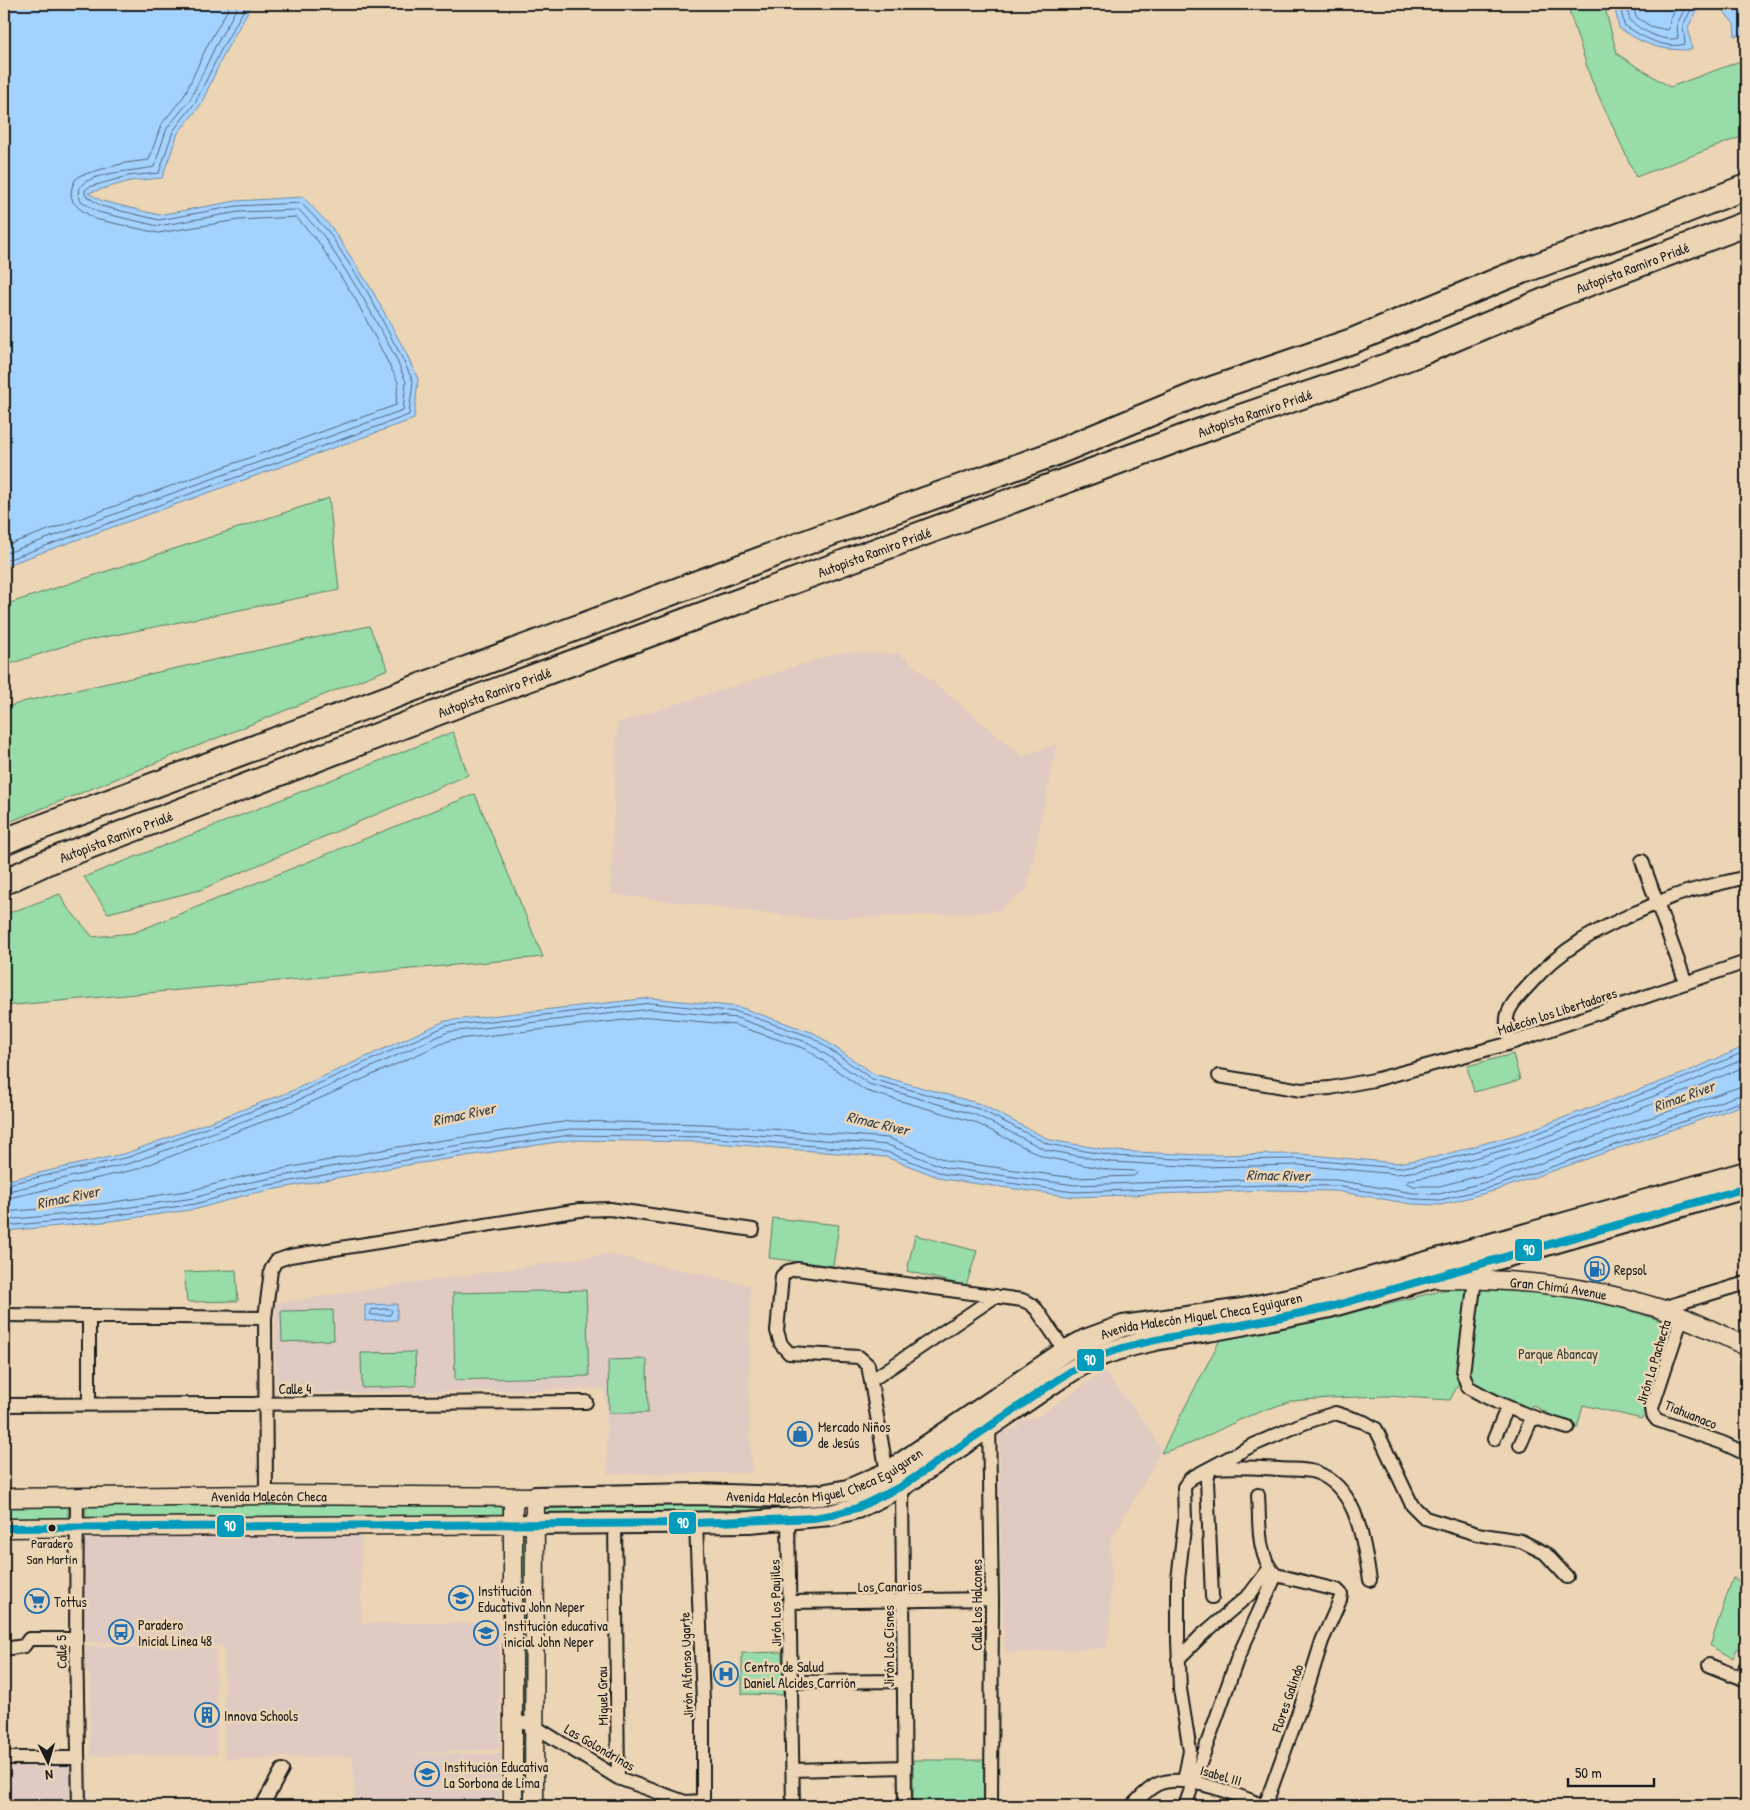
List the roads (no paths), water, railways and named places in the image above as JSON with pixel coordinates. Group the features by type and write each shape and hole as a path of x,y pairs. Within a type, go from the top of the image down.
{"highway":[{"path":"4,842 645,603 1053,454 1200,393 1352,341 1506,277 1746,187"},
{"name":"Autopista Ramiro Prialé","path":"4,882 45,863 460,704 1207,429 1352,379 1418,354 1558,295 1746,224"}],"main road":[{"name":"Avenida Malecón Miguel Checa Eguiguren","path":"535,1524 696,1523 788,1520 831,1515 857,1508 986,1404 1065,1350 1085,1340 1123,1326 1244,1309 1320,1292 1746,1172"},
{"name":"Avenida Malecón Miguel Checa Eguiguren","path":"535,1497 698,1494 788,1497 821,1495 895,1479 989,1425 1081,1365 1119,1350 1164,1339 1262,1322 1330,1307 1746,1188"},
{"name":"Gran Chimú Avenue","path":"1362,1281 1475,1279 1534,1282 1575,1288 1659,1308 1746,1346"},
{"name":"Avenida Malecón Checa","path":"4,1498 266,1495 535,1497"},
{"path":"513,1497 513,1806"},
{"path":"534,1806 535,1497"},
{"path":"4,1528 535,1524"},
{"path":"514,1647 534,1648"}],"street":[{"path":"1642,861 1686,983"},
{"path":"1510,1042 1506,1028 1507,1014 1516,1000 1570,946 1600,928 1679,894 1746,877"},
{"name":"Malecón los Libertadores","path":"1219,1076 1301,1090 1330,1088 1374,1080 1510,1042 1746,962"},
{"path":"266,1495 266,1318 271,1270 276,1261 290,1256 580,1210 610,1209 753,1230"},
{"name":"Jirón Los Cisnes","path":"905,1806 903,1601 895,1479 868,1365 859,1357 789,1353 781,1344 777,1331 782,1276 788,1271 798,1269 1022,1300 1031,1304 1037,1310 1065,1350"},
{"path":"1475,1279 1463,1373 1468,1387 1532,1418 1568,1428"},
{"path":"1659,1308 1746,1283"},
{"path":"872,1380 996,1296"},
{"path":"4,1315 266,1318"},
{"path":"89,1316 89,1404"},
{"name":"Jirón La Pachecta","path":"1653,1415 1652,1408 1682,1317"},
{"name":"Calle 4","path":"4,1406 586,1402"},
{"name":"Calle Los Halcones","path":"986,1404 989,1425 992,1599 991,1806"},
{"path":"1494,1439 1508,1408"},
{"path":"1185,1806 1189,1782 1190,1751 1180,1690 1178,1580 1185,1520 1184,1486 1191,1478 1251,1446 1304,1423 1335,1413 1364,1422 1376,1429 1412,1506 1425,1518 1477,1534 1521,1542 1544,1553 1566,1577"},
{"name":"Tiahuanaco","path":"1653,1415 1657,1420 1723,1443 1746,1454"},
{"path":"1520,1445 1532,1418"},
{"path":"1210,1469 1237,1466 1314,1472 1330,1480 1348,1497 1361,1530 1370,1580"},
{"path":"1210,1469 1207,1480 1212,1597"},
{"path":"1189,1782 1272,1572 1262,1549 1258,1495"},
{"name":"Calle 5","path":"77,1498 76,1638 79,1806"},
{"name":"Jirón Los Paujiles","path":"788,1520 793,1806"},
{"name":"Jirón Alfonso Ugarte","path":"696,1523 703,1702 702,1804"},
{"name":"Miguel Grau","path":"615,1524 618,1778"},
{"path":"1178,1658 1272,1572"},
{"name":"Flores Galindo","path":"1265,1806 1322,1641 1341,1594 1337,1590 1272,1572"},
{"name":"Los Canarios","path":"790,1602 992,1599"},
{"path":"4,1649 24,1646 29,1639 76,1638"},
{"path":"1710,1665 1745,1675"},
{"path":"791,1682 904,1681"},
{"name":"Las Golondrinas","path":"513,1720 534,1726 618,1778 685,1802 702,1804"},
{"path":"4,1758 78,1758"},
{"path":"792,1770 905,1767"},
{"path":"262,1806 282,1770"},
{"name":"Isabel III","path":"1132,1806 1152,1787 1167,1781 1189,1782 1230,1793 1265,1806"}],"water":[{"path":"4,4 252,4 225,52 200,106 178,133 162,178 130,181 88,193 102,201 159,215 236,201 303,197 332,228 372,290 405,351 418,379 414,419 4,566"},
{"path":"1614,4 1746,4 1746,35 1735,36 1734,24 1719,5 1698,9 1688,27 1692,50 1661,48 1645,43 1619,28"},
{"name":"Rimac River","path":"651,998 739,1007 814,1033 874,1074 980,1104 1050,1140 1113,1151 1201,1155 1300,1154 1396,1163 1436,1157 1522,1133 1682,1074 1746,1046 1746,1104 1497,1190 1441,1205 1412,1204 1336,1191 1267,1190 1074,1197 943,1179 886,1157 704,1142 570,1140 401,1166 249,1194 197,1209 103,1222 4,1231 4,1181 127,1153 287,1093 445,1021"},
{"path":"397,1304 397,1320 365,1321 365,1305"}],"place":[{"name":"Repsol","path":"1597,1269"},
{"name":"Mercado Niños de Jesús","path":"800,1434"},
{"name":"Paradero San Martín","path":"52,1528"},
{"name":"Institución Educativa John Neper","path":"461,1598"},
{"name":"Tottus","path":"37,1601"},
{"name":"Paradero Inicial Linea 48","path":"121,1632"},
{"name":"Institución educativa inicial John Neper","path":"486,1633"},
{"name":"Centro de Salud Daniel Alcides Carrión","path":"726,1674"},
{"name":"Innova Schools","path":"207,1715"},
{"name":"Institución Educativa La Sorbona de Lima","path":"427,1774"}],"park label":[{"name":"Parque Abancay","path":"1558,1353"}]}
